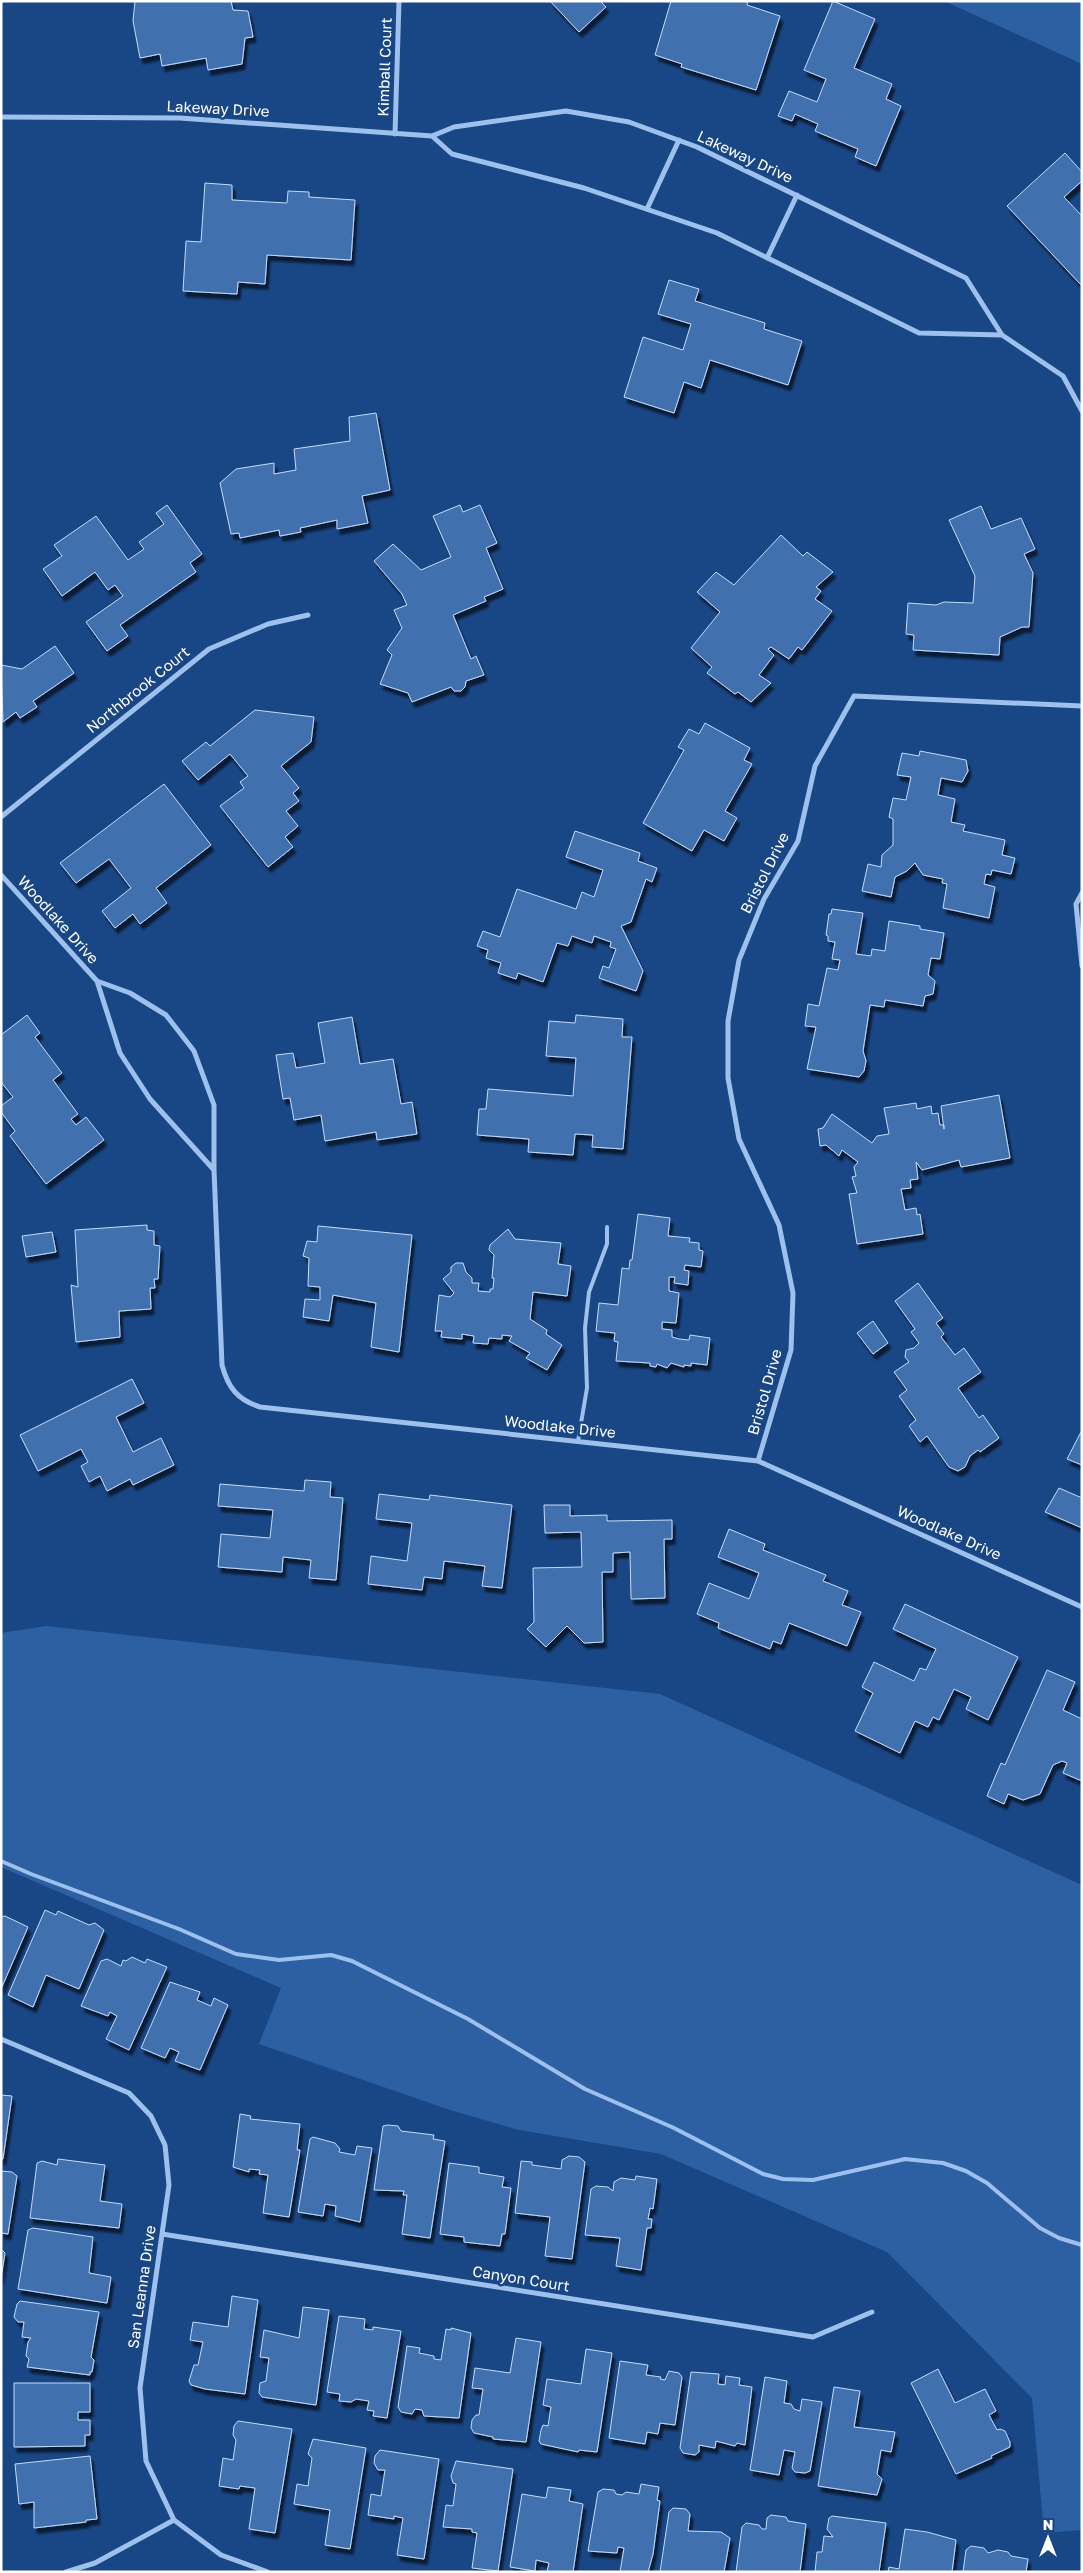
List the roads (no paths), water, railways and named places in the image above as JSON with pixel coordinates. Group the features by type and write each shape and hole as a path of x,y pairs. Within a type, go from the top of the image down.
{"street":[{"name":"Kimball Court","path":"395,134 399,1"},
{"name":"Lakeway Drive","path":"1,117 180,118 432,136 454,127 566,111 629,122 679,140 797,195 966,278 1002,335 1063,376 1082,411"},
{"path":"432,136 452,154 584,188 717,233 919,333 1002,335"},
{"path":"647,209 679,140"},
{"path":"768,258 797,195"},
{"name":"Northbrook Court","path":"1,817 209,649 268,624 308,615"},
{"name":"Bristol Drive","path":"758,1462 791,1350 793,1293 779,1225 739,1139 728,1078 728,1021 739,960 764,898 798,841 814,766 854,696 1082,706"},
{"name":"Woodlake Drive","path":"1,875 97,981 120,1053 150,1098 214,1170"},
{"path":"1082,892 1076,904 1082,966"},
{"name":"Woodlake Drive","path":"97,981 130,993 166,1015 194,1051 214,1105 214,1170 222,1365 230,1386 246,1402 260,1407 758,1462 1082,1607"},
{"name":"San Leanna Drive","path":"1,2039 129,2093 151,2116 165,2145 169,2177 140,2388 146,2461 174,2520 221,2555 268,2572"},
{"name":"Canyon Court","path":"162,2234 812,2338 872,2312"},
{"path":"66,2572 95,2564 174,2520"}],"lane":[{"path":"578,1441 587,1388 585,1328 589,1292 606,1244 606,1227"},
{"path":"1,1861 236,1954 279,1960 331,1955 352,1961 468,2019 585,2089 674,2128 763,2174 783,2179 812,2180 852,2173 905,2159 943,2163 966,2171 987,2183 1040,2228 1059,2238 1082,2244"}]}
